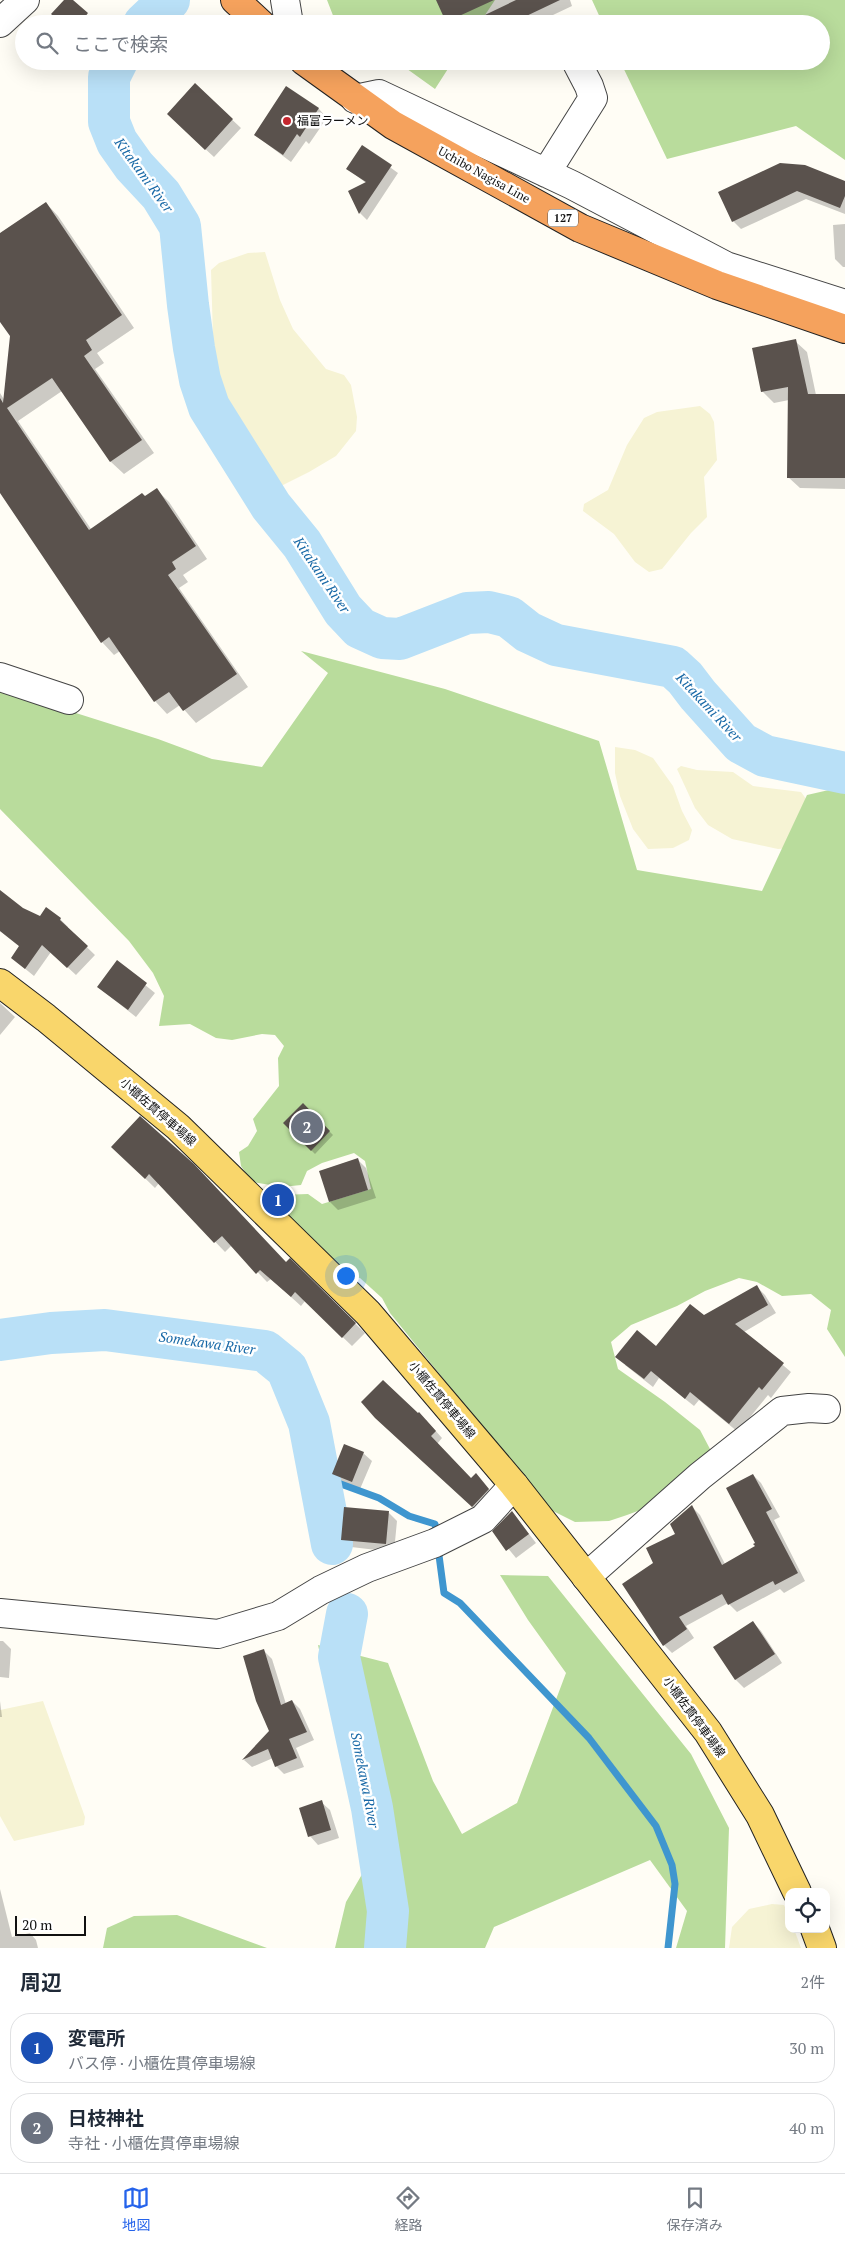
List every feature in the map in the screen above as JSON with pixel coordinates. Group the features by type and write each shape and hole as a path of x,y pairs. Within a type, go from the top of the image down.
{"highway":[{"path":"235,0 251,15"},
{"name":"Uchibo Nagisa Line","path":"316,70 393,125 580,228 717,285 845,329"}],"main road":[{"name":"小櫃佐貫停車場線","path":"0,984 46,1018 178,1127 368,1313 514,1485 708,1732 760,1814 795,1888"},
{"path":"816,1933 822,1948"}],"street":[{"path":"0,23 25,0"},
{"path":"285,0 288,15"},
{"path":"546,173 593,98 581,70"},
{"path":"355,99 379,94 546,173 726,266 845,304"},
{"path":"0,677 69,700"},
{"path":"586,1577 700,1476 782,1411 809,1408 826,1409"},
{"path":"0,1613 218,1634 278,1616 321,1590 367,1568 435,1543 483,1519 514,1485"}],"shaded area":[{"path":"265,252 280,300 293,329 326,369 344,375 351,385 357,417 356,431 336,456 277,488 231,412 218,375 213,338 211,270 219,263 248,253"},
{"path":"700,406 710,414 714,422 717,460 704,477 707,517 691,533 662,569 649,572 635,562 614,534 583,511 584,504 608,490 627,445 644,418 657,412"},
{"path":"615,747 635,750 653,758 673,786 682,811 692,830 689,840 673,848 648,849 633,829 620,796 615,773"},
{"path":"681,766 697,770 733,772 753,786 801,792 809,803 791,848 778,849 732,839 708,825 695,808 677,769"},
{"path":"43,1701 85,1817 84,1825 14,1841 0,1816 0,1710"},
{"path":"772,1904 784,1905 785,1933 795,1933 801,1948 729,1948 732,1927 749,1909"}],"green space":[{"path":"327,0 495,0 485,15 333,15"},
{"path":"592,0 845,0 845,160 796,126 667,159 624,70 830,70 830,15 599,15"},
{"path":"409,70 447,70 435,89"},
{"path":"301,651 445,689 599,741 637,870 762,891 807,795 842,787 845,788 845,1357 827,1329 831,1310 811,1294 782,1296 757,1282 739,1278 705,1291 677,1306 631,1325 611,1342 618,1369 665,1402 700,1430 710,1449 709,1455 685,1470 680,1483 659,1503 609,1521 575,1522 549,1509 390,1313 382,1298 360,1278 351,1276 331,1257 304,1238 276,1207 280,1195 308,1194 322,1204 371,1189 365,1161 354,1153 322,1163 307,1171 301,1185 282,1187 252,1182 241,1166 239,1152 248,1146 257,1131 253,1119 279,1086 278,1058 284,1046 275,1035 262,1034 232,1040 216,1038 190,1024 159,1026 164,996 153,973 129,941 0,809 0,689 158,739 212,759 262,767 328,673"},
{"path":"500,1575 548,1576 691,1754 729,1828 725,1948 676,1948 687,1911 650,1860 494,1927 485,1948 335,1948 346,1902 394,1819 342,1754 318,1645 388,1663 433,1781 462,1834 517,1803 566,1673 528,1620"},
{"path":"177,1915 267,1948 103,1948 107,1928 134,1916"}],"building":[{"path":"64,0 73,0 88,13 86,15 51,14"},
{"path":"436,0 494,0 461,15 443,15"},
{"path":"516,0 560,0 528,15 485,15"},
{"path":"195,83 233,119 205,150 167,114"},
{"name":"福富ラーメン","path":"286,86 319,108 300,137 297,134 283,155 254,135"},
{"path":"362,145 392,165 359,214 348,191 366,182 346,169"},
{"path":"780,163 805,165 845,181 845,196 840,208 797,191 732,222 718,192"},
{"path":"46,202 122,315 86,340 92,350 84,356 142,440 110,462 52,378 7,408 89,530 142,493 145,496 157,488 196,546 172,562 176,569 168,575 237,674 183,711 169,692 154,702 109,637 101,643 0,493 0,398 3,403 10,336 0,322 0,233"},
{"path":"796,339 808,394 845,394 845,478 787,478 788,387 761,392 752,348"},
{"path":"0,890 23,908 40,916 46,907 61,918 60,920 88,946 67,968 42,945 25,969 11,958 19,946 0,931"},
{"path":"117,960 147,983 128,1010 97,987"},
{"path":"303,1103 330,1131 311,1151 283,1123"},
{"path":"140,1116 194,1164 286,1262 290,1258 356,1323 342,1338 295,1292 291,1297 260,1270 256,1274 222,1236 214,1243 149,1174 145,1179 111,1147"},
{"path":"358,1158 368,1190 329,1202 319,1171"},
{"path":"757,1285 768,1305 735,1324 784,1363 762,1390 759,1387 729,1424 690,1392 685,1399 651,1371 644,1379 615,1357 637,1330 656,1346 690,1304 704,1315"},
{"path":"383,1380 419,1412 436,1431 431,1436 471,1478 476,1473 489,1489 472,1507 375,1418 361,1402"},
{"path":"344,1444 364,1452 352,1482 332,1474"},
{"path":"753,1474 772,1509 766,1512 798,1573 775,1585 773,1581 728,1605 722,1594 679,1617 687,1629 663,1646 622,1584 653,1563 646,1548 675,1534 670,1524 692,1505 722,1565 755,1546 726,1488"},
{"path":"344,1507 389,1511 386,1544 341,1540"},
{"path":"512,1511 529,1534 506,1551 492,1531"},
{"path":"753,1621 775,1654 735,1680 713,1647"},
{"path":"264,1649 281,1705 292,1700 307,1732 289,1739 297,1758 275,1767 268,1749 242,1760 269,1731 256,1701 243,1656"},
{"path":"322,1800 331,1830 308,1837 299,1808"}],"waterway":[{"name":"Kitakami River","path":"153,15 169,0"},
{"name":"Kitakami River","path":"112,70 109,77 109,122 117,142 134,166 161,195 180,226 194,348 200,380 209,407 271,506 302,544 343,610 360,628 382,638 400,639 467,613 489,612 509,617 528,632 556,645 673,667 685,678 741,743 765,756 845,773"},
{"name":"Somekawa River","path":"0,1340 51,1333 105,1330 265,1351 287,1369 309,1423 332,1544"},
{"path":"319,1476 379,1498 409,1516 435,1524 437,1535"},
{"path":"438,1548 444,1593 460,1603 589,1738 656,1826 672,1865 675,1884 668,1948"},
{"name":"Somekawa River","path":"347,1614 339,1657 372,1808 388,1911 385,1948"}],"place":[{"name":"福富ラーメン","path":"287,121"},
{"name":"日枝神社","path":"307,1127"},
{"name":"変電所","path":"278,1200"}]}
